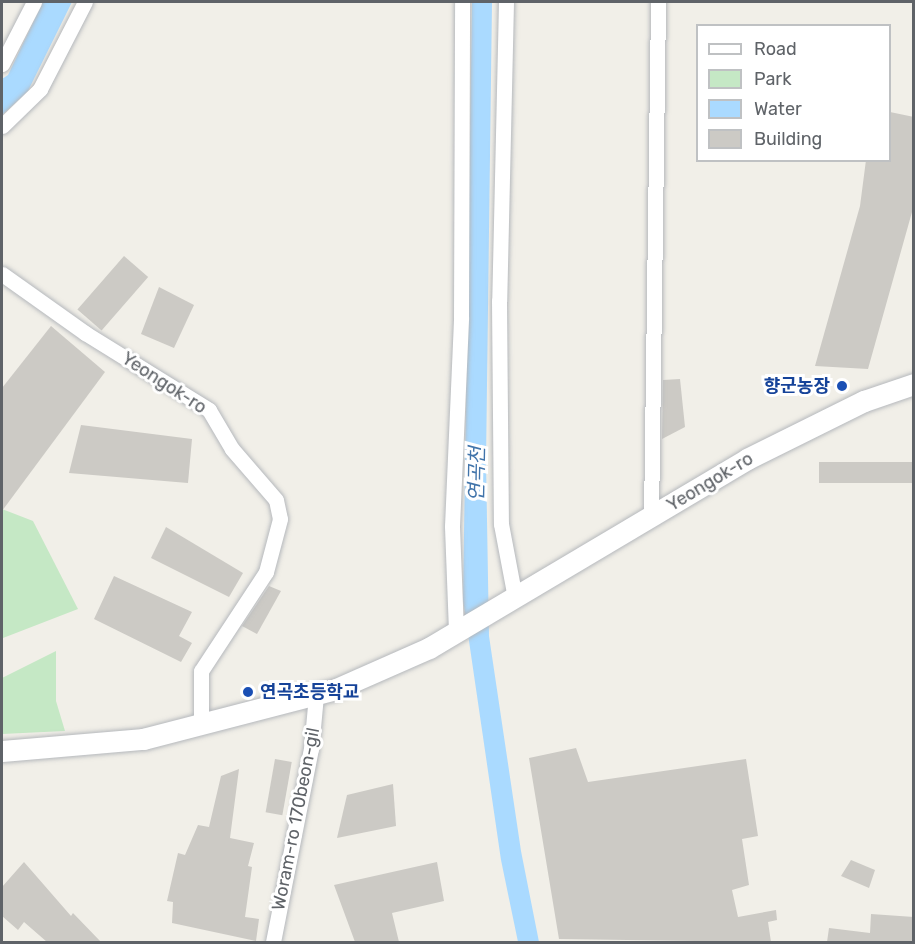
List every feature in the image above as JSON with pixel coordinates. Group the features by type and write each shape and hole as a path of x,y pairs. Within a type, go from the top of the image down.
{"street":[{"path":"2,64 34,2"},
{"path":"2,126 40,89 85,2"},
{"path":"2,751 142,739 201,726 316,695 413,657 456,631 452,526 461,317 462,2"},
{"path":"506,2 499,301 501,524 515,598"},
{"path":"651,518 658,2"},
{"name":"Yeongok-ro","path":"2,274 85,333 209,410 232,449 276,500 280,519 266,572 201,671 201,726"},
{"name":"Yeongok-ro","path":"456,631 813,425 914,384"},
{"name":"Woram-ro 170beon-gil","path":"273,942 311,749 316,695"}],"green space":[{"path":"2,509 33,521 78,609 3,638"},
{"path":"56,651 56,701 65,731 2,734 2,678"}],"water":[{"path":"43,2 72,2 28,91 2,115 2,79 8,75"},
{"name":"연곡천","path":"472,2 492,2 486,462 489,636 521,851 539,942 518,942 501,860 463,600"}],"building":[{"path":"891,112 914,117 912,212 868,369 815,366 860,206 866,162 891,162"},
{"path":"124,256 148,277 102,331 77,310"},
{"path":"159,287 194,305 174,348 141,334"},
{"path":"51,326 105,372 2,511 2,388"},
{"path":"680,379 685,427 662,439 663,380"},
{"path":"81,425 192,439 188,483 69,473"},
{"path":"819,462 914,462 914,483 819,483"},
{"path":"166,527 243,573 229,597 151,558"},
{"path":"114,576 192,612 179,636 192,643 181,662 94,619"},
{"path":"269,586 281,591 257,634 242,626"},
{"path":"576,748 588,782 746,759 758,836 742,839 749,885 732,890 738,917 776,910 777,920 768,922 771,942 559,939 529,758"},
{"path":"275,759 292,762 282,815 266,812"},
{"path":"239,769 230,838 254,843 248,866 252,867 245,917 259,919 256,941 172,923 173,902 167,901 178,853 185,855 198,825 209,827 221,776"},
{"path":"393,784 396,826 337,838 347,795"},
{"path":"851,860 875,870 869,888 841,876"},
{"path":"24,862 71,916 73,913 101,942 47,942 24,922 18,930 2,916 2,887"},
{"path":"437,862 444,901 392,913 399,942 355,942 334,885"},
{"path":"871,914 914,917 914,942 827,942 829,928 870,933"}],"place":[{"name":"향군농장","path":"842,386"},
{"name":"연곡초등학교","path":"248,692"}]}
